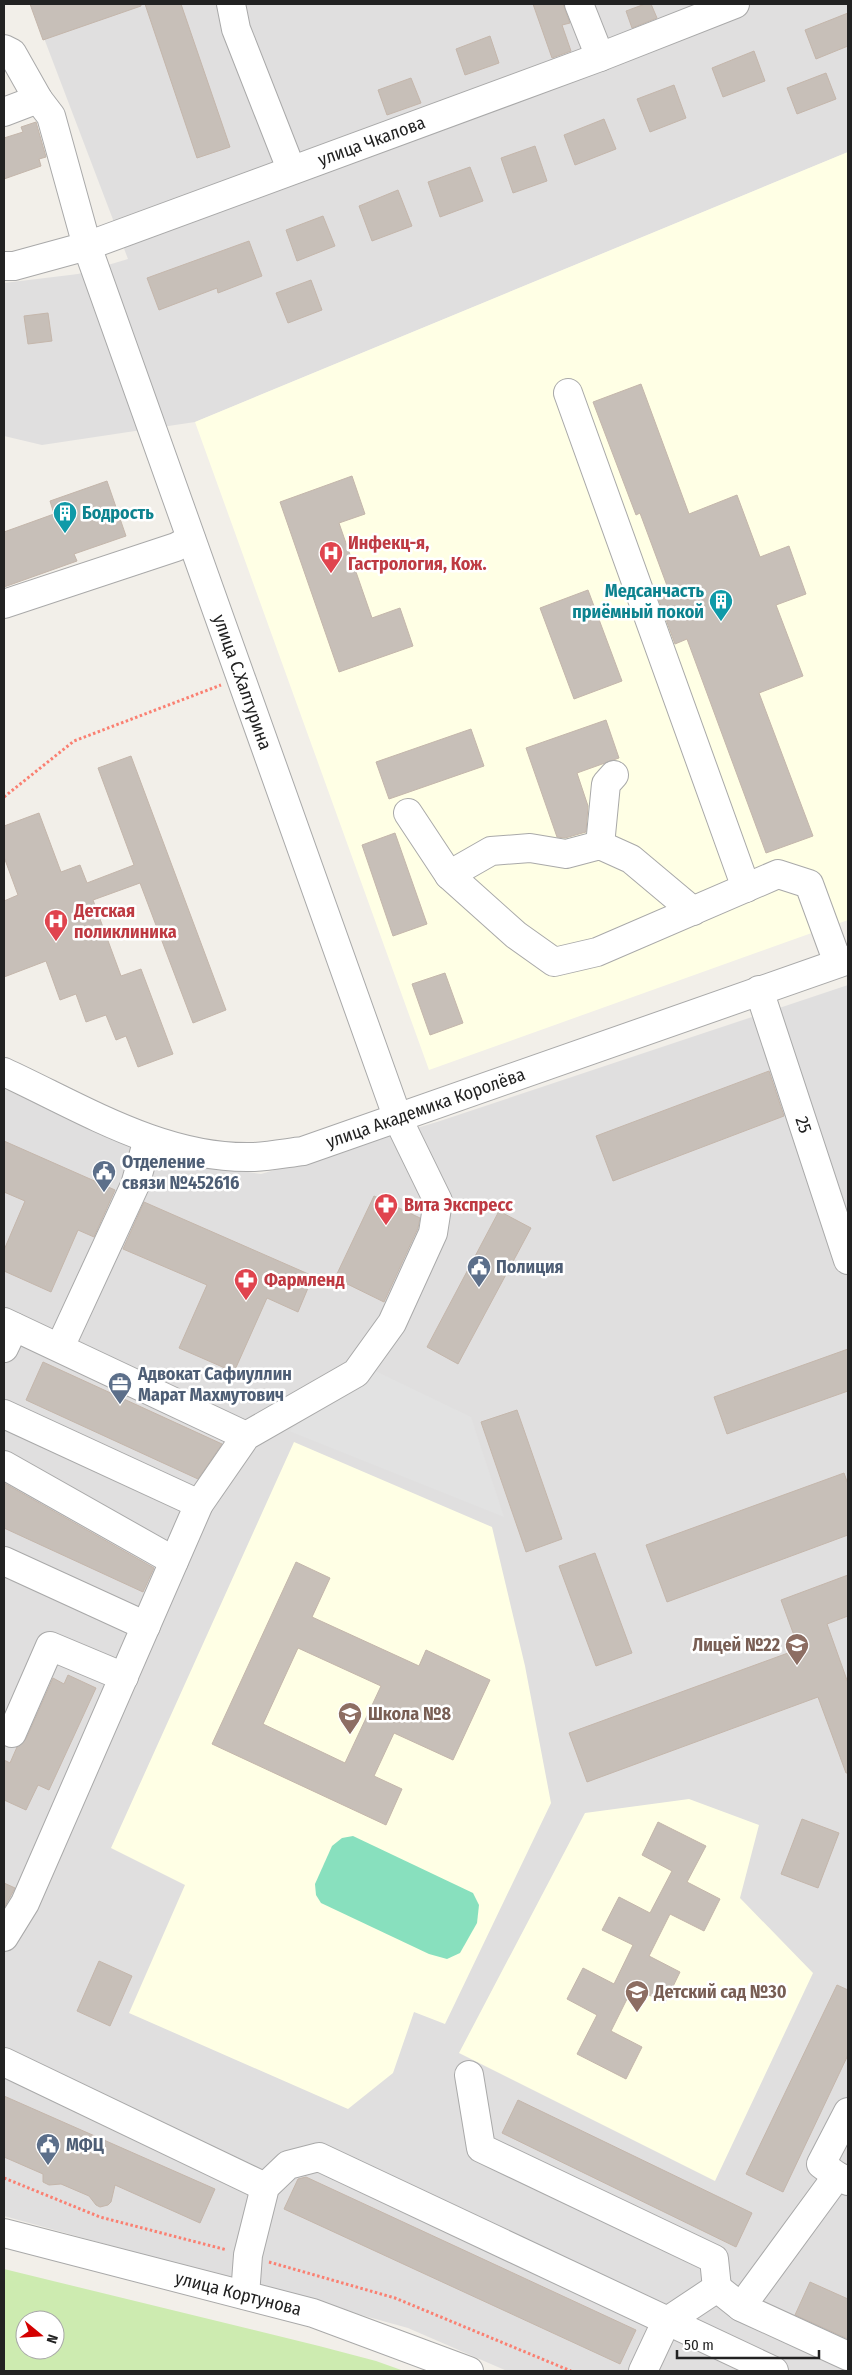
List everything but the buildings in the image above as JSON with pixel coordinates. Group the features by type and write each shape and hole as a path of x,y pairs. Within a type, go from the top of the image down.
{"street":[{"path":"231,4 236,29 291,169"},
{"path":"579,4 600,57"},
{"name":"улица Чкалова","path":"4,266 14,266 87,246 291,169 600,57 735,4"},
{"name":"улица С.Халтурина","path":"4,49 12,52 38,99 51,116 87,246 191,540 398,1119 438,1201 433,1233 392,1323 356,1373 246,1436"},
{"path":"4,112 38,99"},
{"path":"568,393 746,888"},
{"path":"4,604 176,547 191,540"},
{"path":"600,845 606,784 614,775"},
{"path":"408,813 449,875 516,935 554,962 598,952 778,874 809,884 843,962"},
{"path":"449,875 491,851 530,848 566,854 600,845 631,859 693,911"},
{"name":"улица Академика Королёва","path":"4,1072 148,1139 202,1152 253,1157 303,1151 843,962"},
{"name":"25","path":"759,990 848,1260"},
{"path":"60,1347 135,1185 148,1139"},
{"path":"4,1937 25,1904 199,1504 246,1436 60,1347 7,1332"},
{"path":"4,1414 199,1504"},
{"path":"4,1465 174,1561"},
{"path":"4,1561 146,1626"},
{"path":"4,1729 12,1733 50,1646 124,1677"},
{"path":"4,2062 265,2187"},
{"path":"469,2075 481,2148 714,2259 717,2288 741,2307 848,2356"},
{"path":"741,2307 842,2178 821,2164 848,2112"},
{"path":"245,2295 248,2256 265,2187 288,2165 319,2158 774,2371"},
{"name":"улица Кортунова","path":"4,2233 313,2313 470,2371"},
{"path":"643,2371 666,2322 717,2288"}],"path":[{"path":"4,797 74,741 225,684"},
{"path":"4,2178 100,2217 248,2256 395,2298 571,2371"}],"shaded area":[{"path":"31,4 848,4 848,152 195,422 42,445 4,436 4,283 78,274 128,259"},
{"path":"848,152 848,920 429,1070 195,422"},
{"path":"848,985 848,2371 507,2371 408,2328 4,2216 4,1089 159,1158 261,1174 437,1122"},
{"path":"369,1368 471,1417 504,1517 289,1431"},
{"name":"Школа №8","path":"294,1442 492,1527 525,1666 551,1803 445,2024 414,2012 393,2073 348,2109 129,2013 185,1885 111,1848"},
{"name":"Детский сад №30","path":"689,1799 759,1825 740,1898 813,1973 715,2181 459,2053 585,1813"}],"green space":[{"path":"353,1836 473,1893 479,1905 477,1923 460,1953 447,1959 429,1954 321,1903 316,1895 315,1884 332,1846 342,1838"},
{"path":"4,2269 319,2346 376,2361 404,2371 4,2371"}],"place":[{"name":"Бодрость","path":"65,534"},
{"name":"Инфекц-я, Гастрология, Кож.","path":"331,574"},
{"name":"Медсанчасть приёмный покой","path":"721,622"},
{"name":"Детская поликлиника","path":"56,942"},
{"name":"Отделение связи №452616","path":"104,1193"},
{"name":"Вита Экспресс","path":"386,1226"},
{"name":"Полиция","path":"479,1288"},
{"name":"Фармленд","path":"246,1301"},
{"name":"Адвокат Сафиуллин Марат Махмутович","path":"120,1405"},
{"name":"Лицей №22","path":"797,1666"},
{"name":"Школа №8","path":"350,1735"},
{"name":"Детский сад №30","path":"637,2013"},
{"name":"МФЦ","path":"48,2166"}]}
